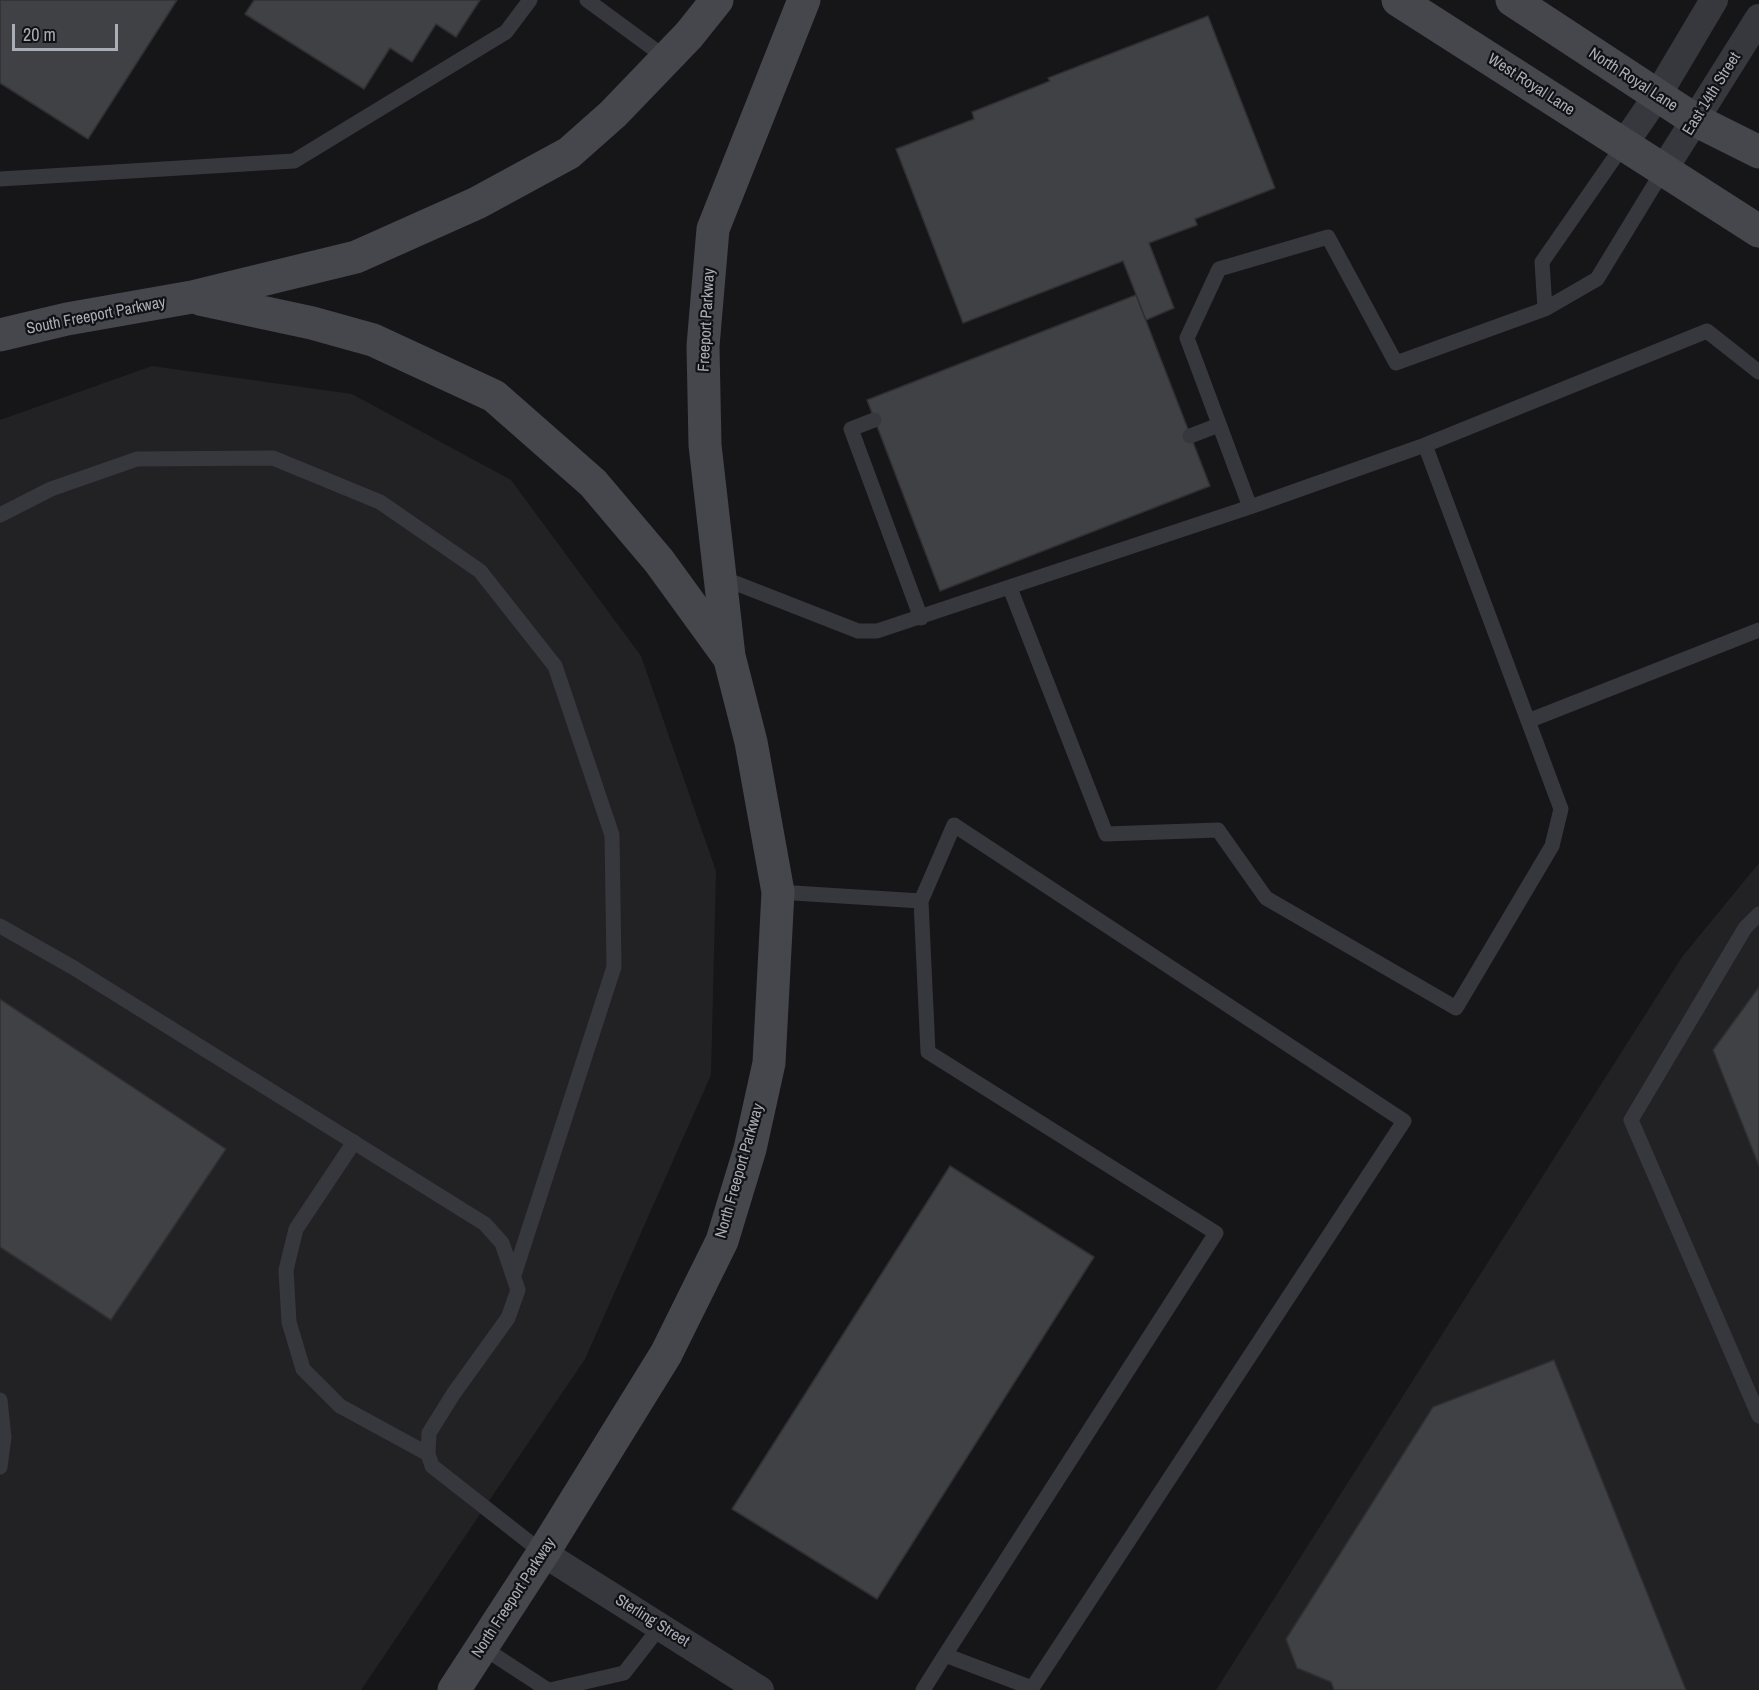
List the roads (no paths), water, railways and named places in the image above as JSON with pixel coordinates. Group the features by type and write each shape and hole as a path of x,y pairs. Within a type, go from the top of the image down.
{"main road":[{"path":"192,297 356,257 477,203 569,153 613,114 717,0"},
{"name":"Freeport Parkway","path":"729,656 705,445 703,357 713,229 804,0"},
{"name":"West Royal Lane","path":"1398,0 1664,169"},
{"name":"North Royal Lane","path":"1533,6 1657,96 1695,120 1759,152"},
{"path":"1664,169 1759,231"},
{"path":"192,297 312,323 373,340 494,396 593,483 659,561 729,656"},
{"name":"South Freeport Parkway","path":"0,335 67,319 192,297"},
{"name":"North Freeport Parkway","path":"454,1690 543,1553 666,1354 722,1241 750,1149 769,1063 778,892 751,742 729,656"}],"street":[{"path":"1624,144 1657,96 1714,0"},
{"name":"East 14th Street","path":"1664,169 1759,18"},
{"name":"Sterling Street","path":"543,1553 760,1690"}],"lane":[{"path":"0,179 294,161 506,32 530,0"},
{"path":"587,0 666,58"},
{"path":"1545,309 1542,262 1624,144"},
{"path":"1250,507 1187,338 1219,269 1328,237 1396,363 1545,309 1597,279 1664,169"},
{"path":"720,577 858,631 877,631 1250,507 1425,445 1707,331 1759,372"},
{"path":"874,420 851,429 921,618"},
{"path":"1190,436 1219,425"},
{"path":"1010,588 1106,834 1218,830 1266,898 1456,1008 1552,846 1561,809 1425,445"},
{"path":"0,515 51,489 137,459 273,458 380,502 480,572 555,666 612,835 614,967 514,1275"},
{"path":"1528,721 1759,630"},
{"path":"923,1690 945,1655 1216,1233 928,1052 921,901 954,825 1404,1121 1032,1688 945,1655"},
{"path":"778,892 921,901"},
{"path":"1759,914 1745,928 1631,1120 1759,1416"},
{"path":"0,926 74,968 485,1224 502,1243 518,1290 508,1318 454,1393 429,1433 428,1454 432,1466 440,1473 543,1553"},
{"path":"354,1143 296,1229 286,1270 289,1322 303,1369 340,1406 428,1454"},
{"path":"0,1400 4,1437 0,1467"},
{"path":"482,1647 549,1690 624,1673 660,1627"}]}
